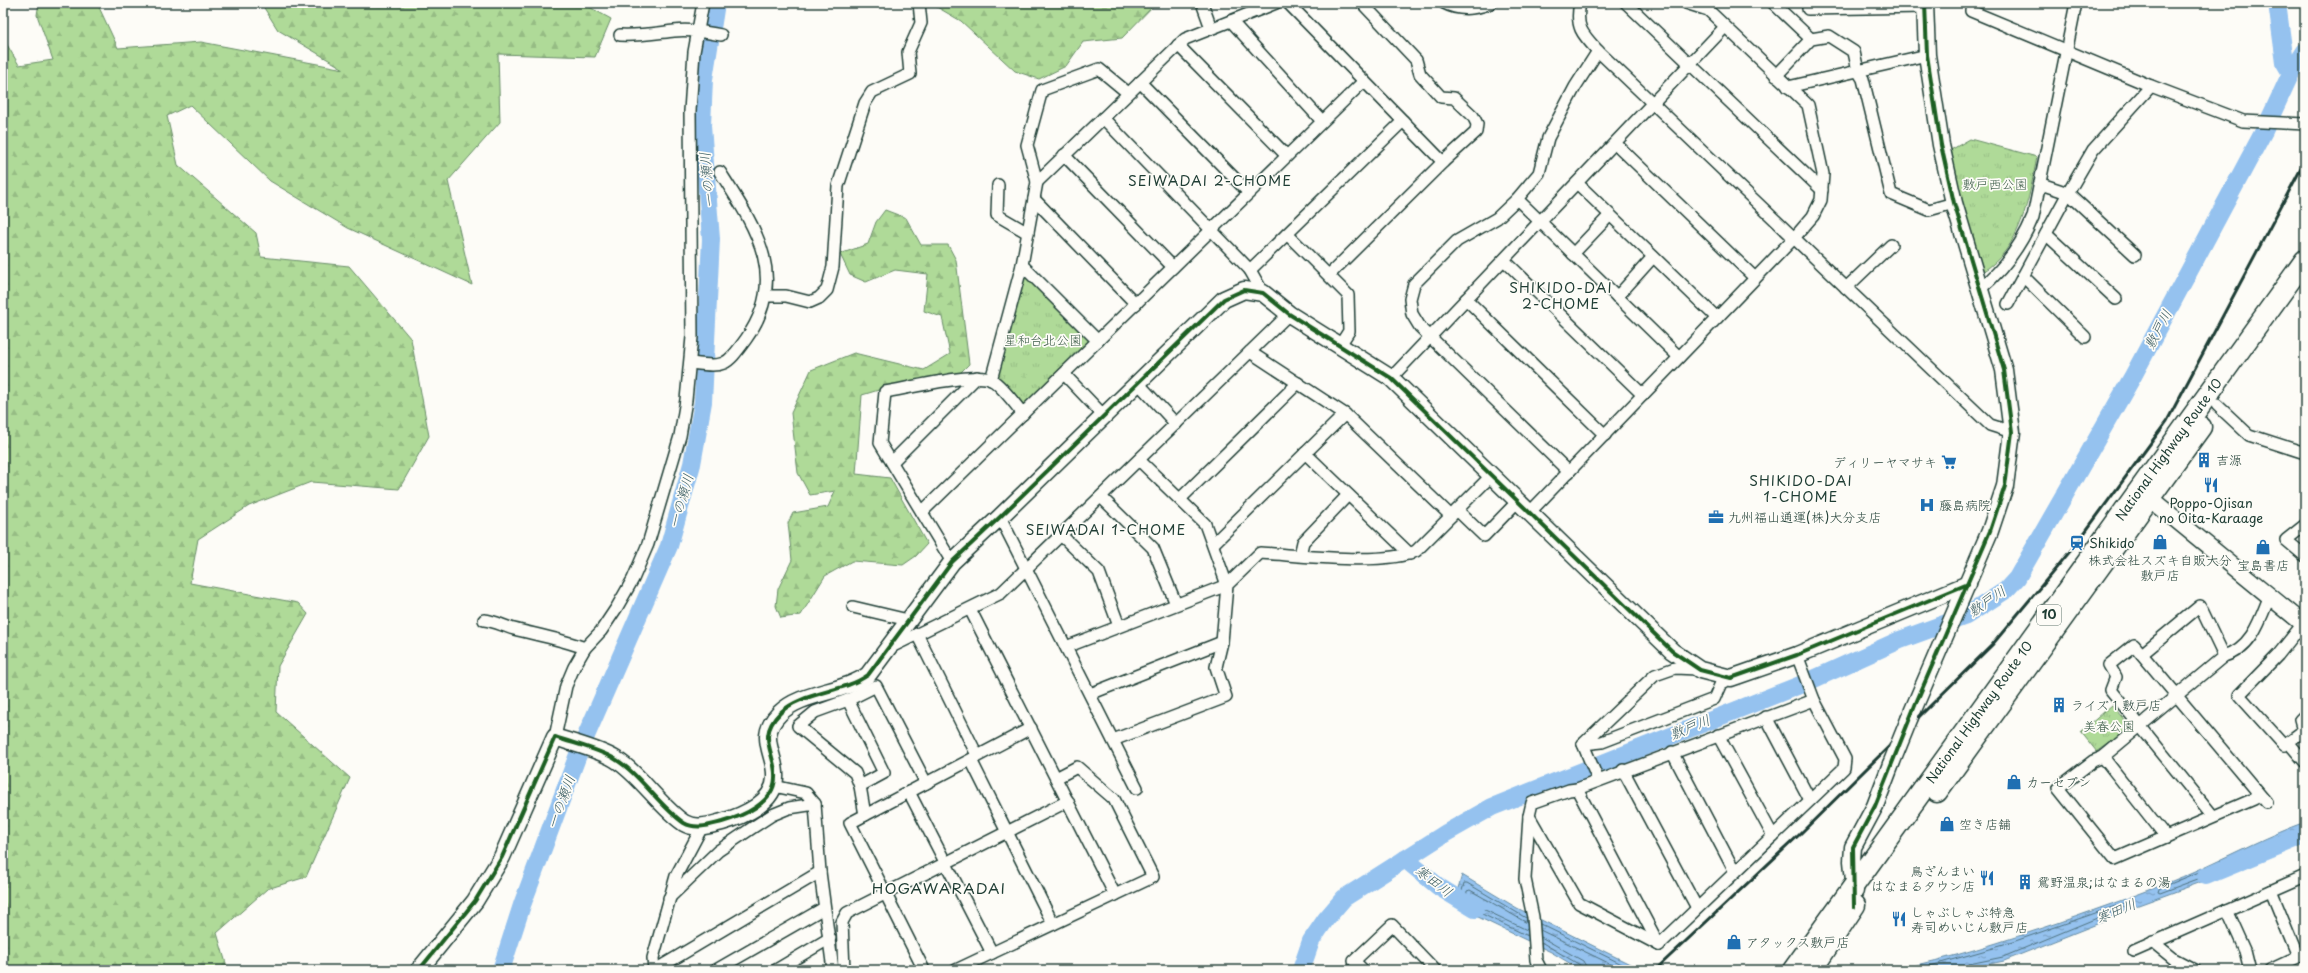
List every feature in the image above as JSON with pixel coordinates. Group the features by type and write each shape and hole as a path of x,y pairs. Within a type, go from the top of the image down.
{"highway":[{"name":"National Highway Route 10","path":"1793,970 1854,907 2145,494 2305,260"},
{"name":"National Highway Route 10","path":"1812,970 1822,941 1855,883 2145,494 2217,405 2305,283"}],"street":[{"path":"419,970 475,901 502,856 561,739 566,686 574,667 585,648 601,631 633,579 648,544 680,436 694,364 690,112 694,52 703,3"},
{"path":"766,296 786,296 810,302 819,298 826,290 833,267 838,186 865,103 872,92 910,74 908,52 921,23 918,3"},
{"path":"1202,3 1211,28"},
{"path":"1037,182 1185,39 1276,3"},
{"path":"1288,3 1443,162"},
{"path":"1329,275 1443,162 1476,132 1477,124 1454,98 1441,97 1420,74 1416,60 1362,3"},
{"path":"1444,3 1452,7 1466,8 1491,3"},
{"path":"1580,3 1577,14 1581,32 1598,51 1990,425 2012,432"},
{"path":"1626,3 1689,65 1822,190"},
{"path":"1529,513 1794,238 1813,216 1821,200 1823,174 1808,105 1708,10 1686,3"},
{"path":"1773,3 1811,39"},
{"path":"1785,3 1787,16"},
{"path":"1808,3 1808,9 1925,5 1927,55 1941,145 1954,203 2004,370 2012,432 2005,486 1990,531 1910,717 1875,806 1853,847 1852,861 1855,883 1854,907"},
{"path":"1979,290 1991,281 2013,256 2025,236 2033,217 2041,184 2076,3"},
{"path":"1971,11 2151,86 2243,122 2281,122 2305,124"},
{"path":"1231,21 1322,122"},
{"path":"1391,378 1725,27"},
{"path":"620,36 643,36 674,31 699,31 719,34"},
{"path":"1776,76 1811,39 1830,36 1854,52 1858,71 1863,79 1891,194 1929,210 1954,203"},
{"path":"1178,45 1287,156"},
{"path":"1569,472 1430,338 1420,327 1412,314 1410,299 1414,284 1456,241 1488,225 1517,199 1539,173 1548,138 1575,87 1598,51"},
{"path":"1788,87 1927,55"},
{"path":"991,380 1022,265 1034,200 1037,182 1027,145 1042,90 1099,68 1128,93"},
{"path":"922,512 1364,81"},
{"path":"1140,82 1249,193"},
{"path":"2008,304 2093,150 2151,86"},
{"path":"1103,118 1250,270 1263,293 1289,314 1391,378 1672,651 1700,670"},
{"path":"1250,270 1403,121"},
{"path":"1615,143 1755,278"},
{"path":"1064,155 1173,267"},
{"path":"694,364 715,367 722,365 732,356 753,329 766,296 768,275 764,252 753,227 720,172"},
{"path":"1577,183 1717,318"},
{"path":"2041,184 2068,194 2135,255"},
{"path":"998,185 997,215 1028,233"},
{"path":"1517,199 1679,357"},
{"path":"1034,200 1136,304"},
{"path":"1573,254 1610,215"},
{"path":"1287,234 1348,294 1349,331 1340,345"},
{"path":"2046,234 2116,299"},
{"path":"1846,288 1891,245"},
{"path":"1617,297 1653,256"},
{"path":"1504,260 1643,395"},
{"path":"1022,265 1098,341"},
{"path":"2023,276 2086,337"},
{"path":"865,815 860,786 855,773 798,726 815,712 848,700 871,682 890,647 908,620 952,562 1224,299 1244,290 1263,293"},
{"path":"1466,299 1604,435"},
{"path":"890,647 970,609 1001,592 1027,570 1289,314"},
{"path":"1250,352 1345,414 1454,513 1484,536 1517,502"},
{"path":"1064,374 1104,416"},
{"path":"892,462 977,377"},
{"path":"952,562 880,443 885,392 977,377 991,380 1024,414"},
{"path":"1138,383 1176,424"},
{"path":"1180,499 1298,383"},
{"path":"2217,405 2249,435 2305,453"},
{"path":"1213,544 1345,414"},
{"path":"1305,453 1410,554"},
{"path":"1113,740 1226,697 1216,667 1222,642 1227,585 1213,544 1205,524 1139,460"},
{"path":"1066,647 1227,585 1260,553 1383,559 1410,554 1416,551 1491,476"},
{"path":"2145,494 2304,623 2278,655 2239,695 2284,745 2303,731 2300,720 2305,715"},
{"path":"1300,555 1304,542 1348,495"},
{"path":"1101,497 1153,548 1176,604"},
{"path":"1000,517 1137,788"},
{"path":"2305,525 2286,540 2305,556"},
{"path":"1062,536 1099,572 1119,626"},
{"path":"1585,748 1714,699 1722,683 1731,678 1798,659 1968,584"},
{"path":"2257,792 2254,799 2115,858 2058,788 2093,761 2103,757 2224,656 2239,650 2248,641 2270,595"},
{"path":"2142,654 2200,606 2224,656"},
{"path":"853,607 908,620"},
{"path":"970,609 1115,895"},
{"path":"484,620 495,621 512,628 562,639 585,648"},
{"path":"917,634 1007,832 1053,924"},
{"path":"1090,694 1222,642"},
{"path":"2213,816 2111,690 2116,677 2108,665 2134,645 2266,802"},
{"path":"1659,945 1844,768 1845,759 1812,695 1798,659"},
{"path":"1585,748 1655,675 1675,668 1700,670 1731,678"},
{"path":"561,739 616,759 685,824 702,827 744,814 763,802 774,786 775,777 768,746 769,730 780,713 798,702 855,684 871,682"},
{"path":"871,682 926,783"},
{"path":"1541,970 1536,960 1533,917 1525,879 1529,816 1532,803 1569,790 1577,789 1597,777 1623,770 1766,717 1812,695"},
{"path":"848,700 884,773 860,786"},
{"path":"1766,717 1810,800"},
{"path":"924,970 850,823 926,783 973,755 1031,728"},
{"path":"1718,735 1773,836"},
{"path":"2288,742 2305,762"},
{"path":"1585,748 1597,777"},
{"path":"1672,752 1735,872"},
{"path":"2103,757 2166,837"},
{"path":"956,970 1153,877 1114,799 1077,767 1056,778"},
{"path":"1623,770 1697,908"},
{"path":"774,786 806,793 815,804 820,872 824,908 830,938 833,970"},
{"path":"1577,789 1659,945"},
{"path":"909,792 992,953"},
{"path":"844,970 842,922 847,913 1068,801"},
{"path":"669,898 718,851 772,815 789,808 815,804"},
{"path":"1529,816 1579,903 1659,945"},
{"path":"702,827 676,876 653,958 655,970 820,872"},
{"path":"2134,951 2305,876"},
{"path":"2270,970 2298,957 2271,891"},
{"path":"716,970 824,908"},
{"path":"2227,910 2245,950 2250,970"},
{"path":"1363,970 1354,961 1392,925 1435,970"},
{"path":"776,970 830,938"},
{"path":"2153,942 2174,959 2195,970"}],"green space":[{"path":"39,3 97,3 118,48 201,42 344,69 278,30 261,3 582,3 611,19 595,57 498,54 500,122 448,181 472,285 348,228 270,181 190,105 167,116 178,165 256,233 261,257 349,266 411,339 429,436 399,489 311,482 249,506 198,539 190,583 298,603 308,614 278,666 276,712 350,778 306,877 267,889 217,933 228,970 3,970 3,38 19,65 53,60 37,15"},
{"path":"930,3 1156,3 1122,38 1083,42 1066,66 1039,79 1015,71 961,21"},
{"name":"敷戸西公園","path":"1970,139 2037,157 2031,189 2021,221 2014,236 2006,250 1995,262 1982,272 1979,270 1949,151"},
{"path":"885,210 906,218 921,245 948,245 956,260 969,364 960,373 892,386 862,395 856,474 890,478 927,544 916,556 903,565 852,561 825,576 801,615 781,618 776,606 778,589 792,560 788,523 793,513 828,507 835,491 810,495 798,473 791,413 811,370 854,353 924,370 950,354 942,317 924,311 928,274 895,270 866,282 850,275 840,254 868,244 876,222"},
{"name":"星和台北公園","path":"1027,275 1089,339 1089,343 1027,404 1022,405 997,379 997,375 1023,277"},
{"name":"美春公園","path":"2112,705 2131,728 2097,752 2081,732"}],"water":[{"path":"2305,822 2305,828 2252,849 2221,873 2207,880 2133,907 2102,922 2004,961 1961,970 1894,970 1936,961 1977,949 2111,904 2183,877 2265,838"},
{"path":"1462,875 1517,908 1642,970 1581,970 1551,952 1453,905"}],"waterway":[{"name":"一の瀬川","path":"501,970 522,905 579,752 669,546 692,464 703,402 711,239 702,126 704,79 716,3"},
{"path":"2277,3 2285,63 2291,73"},
{"name":"敷戸川","path":"1301,970 1311,941 1326,919 1344,898 1446,833 1492,807 1805,683 1900,640 1966,616 2006,590 2017,578 2133,376 2264,131 2291,73 2305,51"},
{"name":"寒田川","path":"2206,876 2305,835"},
{"name":"寒田川","path":"1405,859 1439,887 1475,909"}],"railway":[{"path":"1655,970 1799,835 1992,645 2077,543 2167,421 2305,161"}],"cycle path":[{"path":"1854,907 1853,847 1875,806 1916,703 1990,531 2005,486 2012,432 2004,370 1954,203 1941,145 1927,55 1925,3"},
{"path":"419,970 475,901 502,857 555,737 594,749 615,759 633,773 675,817 689,825 698,827 722,822 739,816 756,807 769,795 773,787 775,769 768,738 769,730 780,713 789,706 810,696 847,686 868,675 952,562 1224,299 1244,290 1263,293 1289,314 1391,378 1672,651 1700,670 1731,678 1797,655 1968,584"}],"place":[{"name":"吉源","path":"2204,460"},
{"name":"ディリーヤマサキ","path":"1949,462"},
{"name":"Poppo-Ojisan no Oita-Karaage","path":"2211,485"},
{"name":"藤島病院","path":"1927,505"},
{"name":"九州福山通運(株)大分支店","path":"1716,517"},
{"name":"株式会社スズキ自販大分 敷戸店","path":"2160,542"},
{"name":"Shikido","path":"2077,543"},
{"name":"宝島書店","path":"2263,547"},
{"name":"ライズ１敷戸店","path":"2059,705"},
{"name":"カーセブン","path":"2014,782"},
{"name":"空き店舗","path":"1947,824"},
{"name":"鳥ざんまい はなまるタウン店","path":"1987,878"},
{"name":"鴛野温泉;はなまるの湯","path":"2025,882"},
{"name":"しゃぶしゃぶ特急 寿司めいじん敷戸店","path":"1899,919"},
{"name":"アタックス敷戸店","path":"1734,942"}],"district":[{"name":"SEIWADAI 2-CHOME","path":"1210,181"},
{"name":"SHIKIDO-DAI 2-CHOME","path":"1561,296"},
{"name":"SHIKIDO-DAI 1-CHOME","path":"1801,490"},
{"name":"SEIWADAI 1-CHOME","path":"1106,530"},
{"name":"HOGAWARADAI","path":"939,889"}]}
